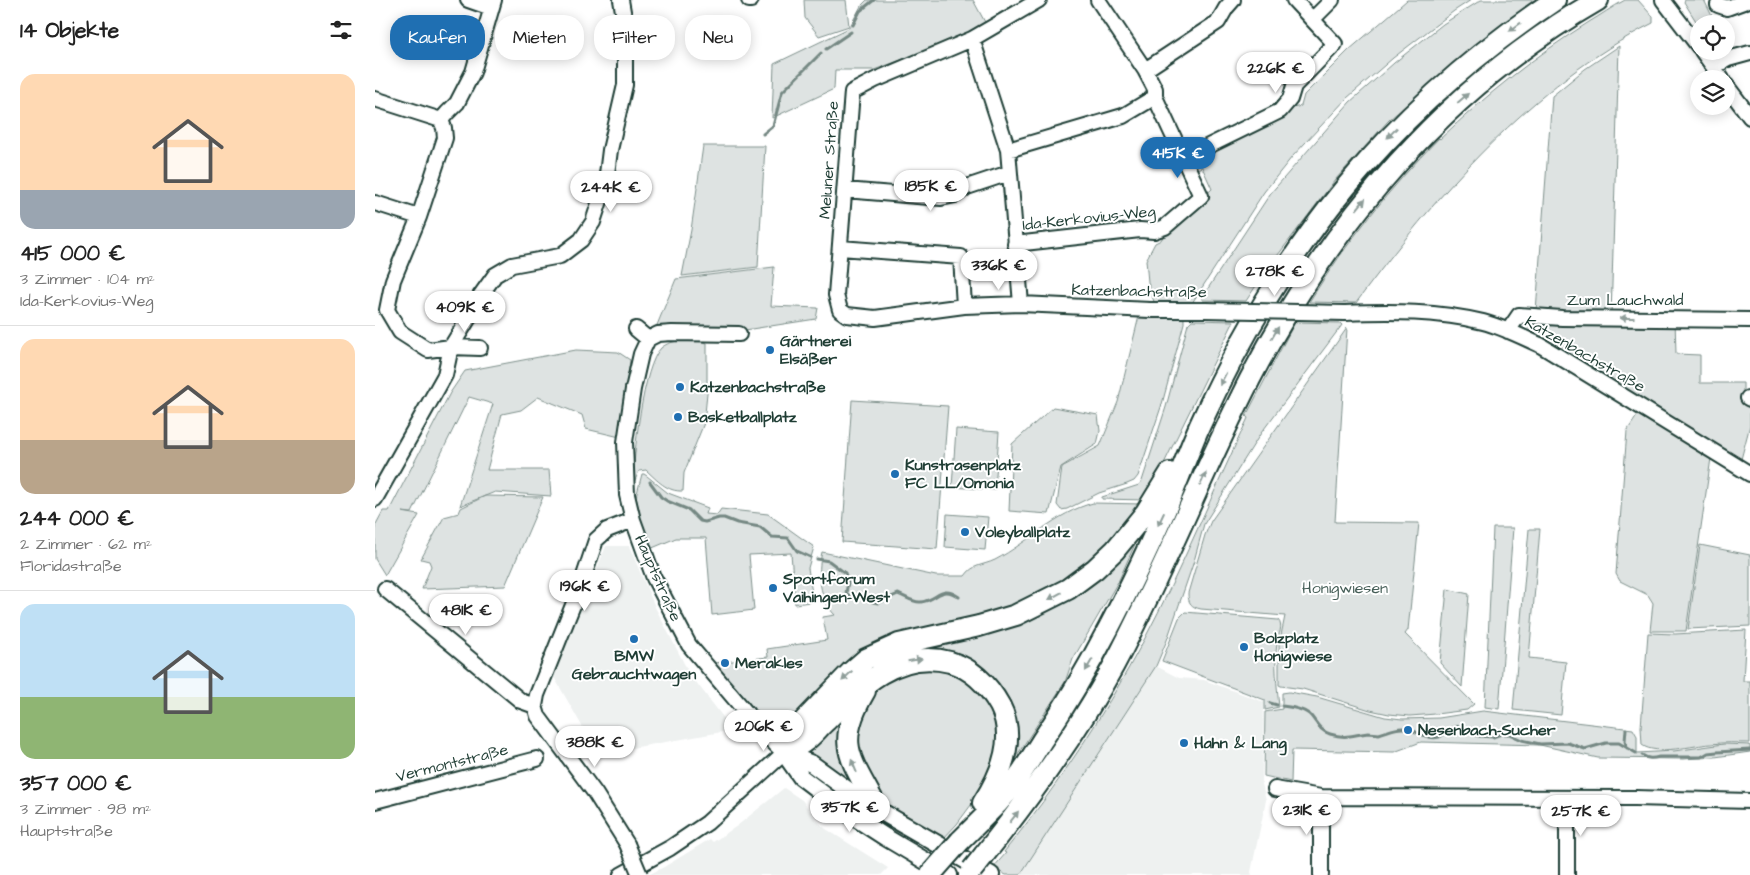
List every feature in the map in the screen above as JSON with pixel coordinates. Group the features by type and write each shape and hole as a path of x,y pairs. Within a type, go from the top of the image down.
{"highway":[{"path":"930,875 960,841 999,802 1031,758 1077,686 1100,646 1139,568 1193,441 1230,365 1264,301 1313,228 1360,168 1417,108 1488,48 1555,0"},
{"path":"967,875 1048,772 1073,735 1113,666 1150,594 1249,381 1302,286 1332,243 1400,159 1459,102 1521,51 1598,0"},
{"path":"784,753 798,727 851,672 867,659 899,644 979,626 1016,615 1068,589 1095,568 1128,535 1146,512 1177,462 1193,441"},
{"path":"784,753 804,742 850,697 885,671 912,660 941,660 969,671 989,688 998,702 1002,710 1007,743 1004,761 995,785 960,841"},
{"path":"871,680 853,713 849,729 849,745 855,769 877,808"},
{"path":"758,727 798,727"}],"main road":[{"name":"Hauptstraße","path":"784,753 812,764 863,801 991,875"},
{"name":"Hauptstraße","path":"784,753 801,777 851,815 949,875"},
{"path":"912,854 910,849 913,841 924,837"}],"street":[{"path":"441,120 457,103 473,72 492,4 467,0"},
{"path":"375,499 445,375 451,347 480,296 495,275 512,265 561,256 581,240 593,222 606,182 610,150 625,85 625,24 621,0"},
{"name":"Meluner Straße","path":"847,315 840,310 836,295 852,92 875,80 972,39 1039,0"},
{"name":"Ida-Kerkovius-Weg","path":"1015,244 1140,230 1154,231 1165,227 1201,196 1155,97 1155,89 1145,70 1098,0"},
{"path":"1145,70 1218,22 1233,0"},
{"path":"1184,158 1280,111 1290,99 1294,86 1335,44 1294,0"},
{"path":"1313,19 1332,0"},
{"path":"1718,5 1727,8 1749,0"},
{"path":"1665,3 1690,35"},
{"path":"972,39 1008,150 1021,304"},
{"path":"1720,70 1727,59 1750,53"},
{"path":"1008,150 1123,116 1155,97"},
{"path":"1735,97 1750,118"},
{"path":"375,99 441,120 445,128 445,138 419,217 393,280 387,310 400,332 428,350 451,347 480,348"},
{"path":"845,190 941,198 955,195 967,187 1009,173"},
{"path":"375,203 419,217"},
{"path":"840,248 961,257 964,306"},
{"name":"Katzenbachstraße","path":"847,315 875,318 964,306 1021,304 1150,310 1453,316 1508,330 1540,345 1750,474"},
{"name":"Zum Lauchwald","path":"1508,330 1519,315 1562,318 1750,320"},
{"path":"635,329 648,340 658,334 672,333 739,334"},
{"name":"Hauptstraße","path":"648,340 641,354 633,389 625,442 627,495 633,520 654,578 689,645 758,727 784,753"},
{"path":"633,520 607,530 596,540 581,585 537,695 535,706 538,716 595,793 627,844 640,875"},
{"path":"385,589 521,701 535,706"},
{"path":"621,875 670,848 707,823 784,753"},
{"name":"Vermontstraße","path":"375,801 537,760"},
{"path":"1275,788 1321,797 1750,801"},
{"path":"1321,797 1321,875"},
{"path":"1567,798 1567,875"}],"shaded area":[{"path":"606,546 629,546 655,607 689,673 733,730 598,754 554,677"},
{"name":"Hahn & Lang","path":"1156,666 1179,678 1204,680 1264,702 1262,784 1266,800 1251,872 1252,875 1020,875"},
{"path":"784,788 802,800 816,820 826,829 888,868 881,875 648,875 710,839 713,842 737,826"}],"green space":[{"path":"804,0 846,0 849,26 819,36 805,18"},
{"path":"867,0 973,0 986,24 973,33 874,70 835,70 834,89 772,118 774,64 849,28 861,6"},
{"path":"1407,0 1471,0 1393,58 1347,98 1292,157 1264,192 1192,303 1154,302 1148,282 1146,260 1155,243 1161,240 1167,230 1212,189 1202,167 1193,171 1189,160 1293,108 1301,106 1304,95 1349,50"},
{"path":"1481,0 1538,0 1489,35 1389,120 1335,180 1265,272 1246,301 1202,300 1270,194 1350,102 1394,63 1443,24"},
{"path":"1625,0 1638,0 1653,17 1653,23 1609,48 1567,77 1527,110 1453,183 1386,263 1356,303 1309,302 1338,258 1369,217 1439,138 1530,62"},
{"path":"1685,0 1704,0 1712,15 1692,15 1684,2"},
{"path":"1619,46 1611,318 1675,318 1676,354 1700,355 1700,383 1743,383 1743,404 1750,405 1750,425 1739,467 1508,331 1536,311 1552,96 1585,69"},
{"path":"703,146 765,146 758,267 682,276 691,230"},
{"path":"774,267 771,306 818,308 816,319 745,330 655,330 676,279"},
{"path":"1139,316 1179,317 1184,319 1184,323 1162,404 1138,476 1134,481 1099,493 1067,509 1061,510 1057,505 1062,467 1100,446 1118,402"},
{"path":"1192,320 1234,321 1146,500 1102,499 1102,497 1139,485 1142,481 1166,407 1188,324"},
{"path":"1295,322 1340,323 1342,325 1261,433 1204,524 1194,561 1156,666 1020,875 1006,875 993,868 1006,853 1004,852 1061,776 1129,668 1184,558 1248,418 1246,416"},
{"name":"Honigwiesen","path":"1347,328 1335,522 1419,523 1408,630 1405,634 1474,704 1467,710 1410,716 1389,714 1303,689 1281,686 1279,685 1279,645 1285,616 1201,609 1192,606 1189,599 1188,593 1211,521"},
{"path":"690,339 707,343 707,394 704,423 684,473 683,491 672,490 646,470 639,471 633,485 640,413 649,373 661,348 667,344"},
{"path":"576,350 618,352 630,360 620,437 586,429 582,415 538,397 521,410 502,414 487,470 549,470 551,496 495,492 460,506 493,404 469,397 412,513 402,512 419,515 385,575 375,559 375,526 383,511 389,511 450,393 465,371"},
{"name":"Kunstrasenplatz FC LL/Omonia","path":"852,400 948,406 937,549 842,542"},
{"path":"1053,407 1098,415 1100,431 1097,444 1061,467 1049,514 1009,511 1012,444"},
{"path":"1639,413 1711,458 1686,631 1650,631 1653,603 1648,595 1620,581 1616,574 1627,431"},
{"path":"956,429 999,432 995,490 952,487"},
{"path":"642,474 668,493 708,508 706,514 717,515 721,509 768,514 814,547 808,568 813,600 795,604 791,553 749,555 754,610 712,615 706,538 676,538 650,549 644,534 636,497"},
{"path":"485,496 543,497 505,586 422,589 431,566 429,561 421,559 444,517 459,513 461,508"},
{"path":"1093,503 1143,504 1116,539 1067,580 1016,607 877,642 842,667 793,717 771,719 756,711 715,663 768,657 767,649 827,640 823,617 835,615 826,601 821,585 820,560 822,552 936,576 965,576 975,567 995,560 1066,514"},
{"path":"947,514 988,517 985,550 945,547"},
{"path":"1493,528 1513,528 1499,709 1485,707"},
{"path":"1529,529 1540,529 1529,658 1566,662 1561,715 1513,710"},
{"path":"1133,542 1135,544 1119,580 1073,659 1065,682 1010,766 1007,704 925,652 923,645 974,634"},
{"path":"1700,545 1750,555 1750,626 1688,629"},
{"path":"1447,589 1469,594 1462,687 1440,663"},
{"path":"1185,612 1278,620 1280,622 1281,628 1276,651 1279,707 1265,710 1265,700 1162,661 1179,618"},
{"path":"1746,630 1743,681 1750,681 1750,743 1716,743 1666,750 1656,750 1642,745 1641,727 1648,633 1675,634"},
{"path":"908,667 955,670 987,696 1001,737 985,786 957,824 942,840 880,798 854,754 865,698 885,678"},
{"path":"1289,692 1317,697 1385,717 1402,719 1439,718 1483,711 1633,729 1637,736 1637,753 1674,751 1724,744 1750,745 1750,752 1683,759 1598,758 1540,745 1421,742 1394,752 1292,750 1291,782 1264,776 1265,712 1282,709 1282,693"},
{"path":"845,707 842,758 851,782 802,751"},
{"path":"802,764 911,839 907,844 859,814 800,766"}],"waterway":[{"path":"853,25 860,11 874,0"},
{"path":"826,49 851,32"},
{"path":"763,134 773,126 782,92 821,53"},
{"path":"650,482 661,497 689,510 700,521 705,522 724,518 737,523 760,527 772,537 788,538 797,551 810,557"},
{"path":"817,559 829,561 845,573 848,582 846,593 851,597 861,596 869,601 878,603 898,594 918,602 927,601 944,592 953,593 959,597"},
{"path":"1270,703 1277,705"},
{"path":"1282,706 1305,712 1324,731 1340,736 1368,733 1379,734 1402,728 1434,738 1459,726 1478,736 1493,737 1509,734 1522,740 1540,744 1568,743 1585,749 1606,743 1619,743 1636,753"},
{"path":"1626,729 1625,741 1627,748"},
{"path":"1642,755 1650,758 1701,757 1708,753 1750,750"}],"place":[{"name":"Gärtnerei Elsäßer","path":"770,350"},
{"name":"Katzenbachstraße","path":"680,387"},
{"name":"Basketballplatz","path":"678,417"},
{"name":"Kunstrasenplatz FC LL/Omonia","path":"895,474"},
{"name":"Voleyballplatz","path":"965,532"},
{"name":"Sportforum Vaihingen-West","path":"773,588"},
{"name":"BMW Gebrauchtwagen","path":"634,639"},
{"name":"Bolzplatz Honigwiese","path":"1244,647"},
{"name":"Merakles","path":"725,663"},
{"name":"Nesenbach-Sucher","path":"1408,730"},
{"name":"Hahn & Lang","path":"1184,743"}]}
